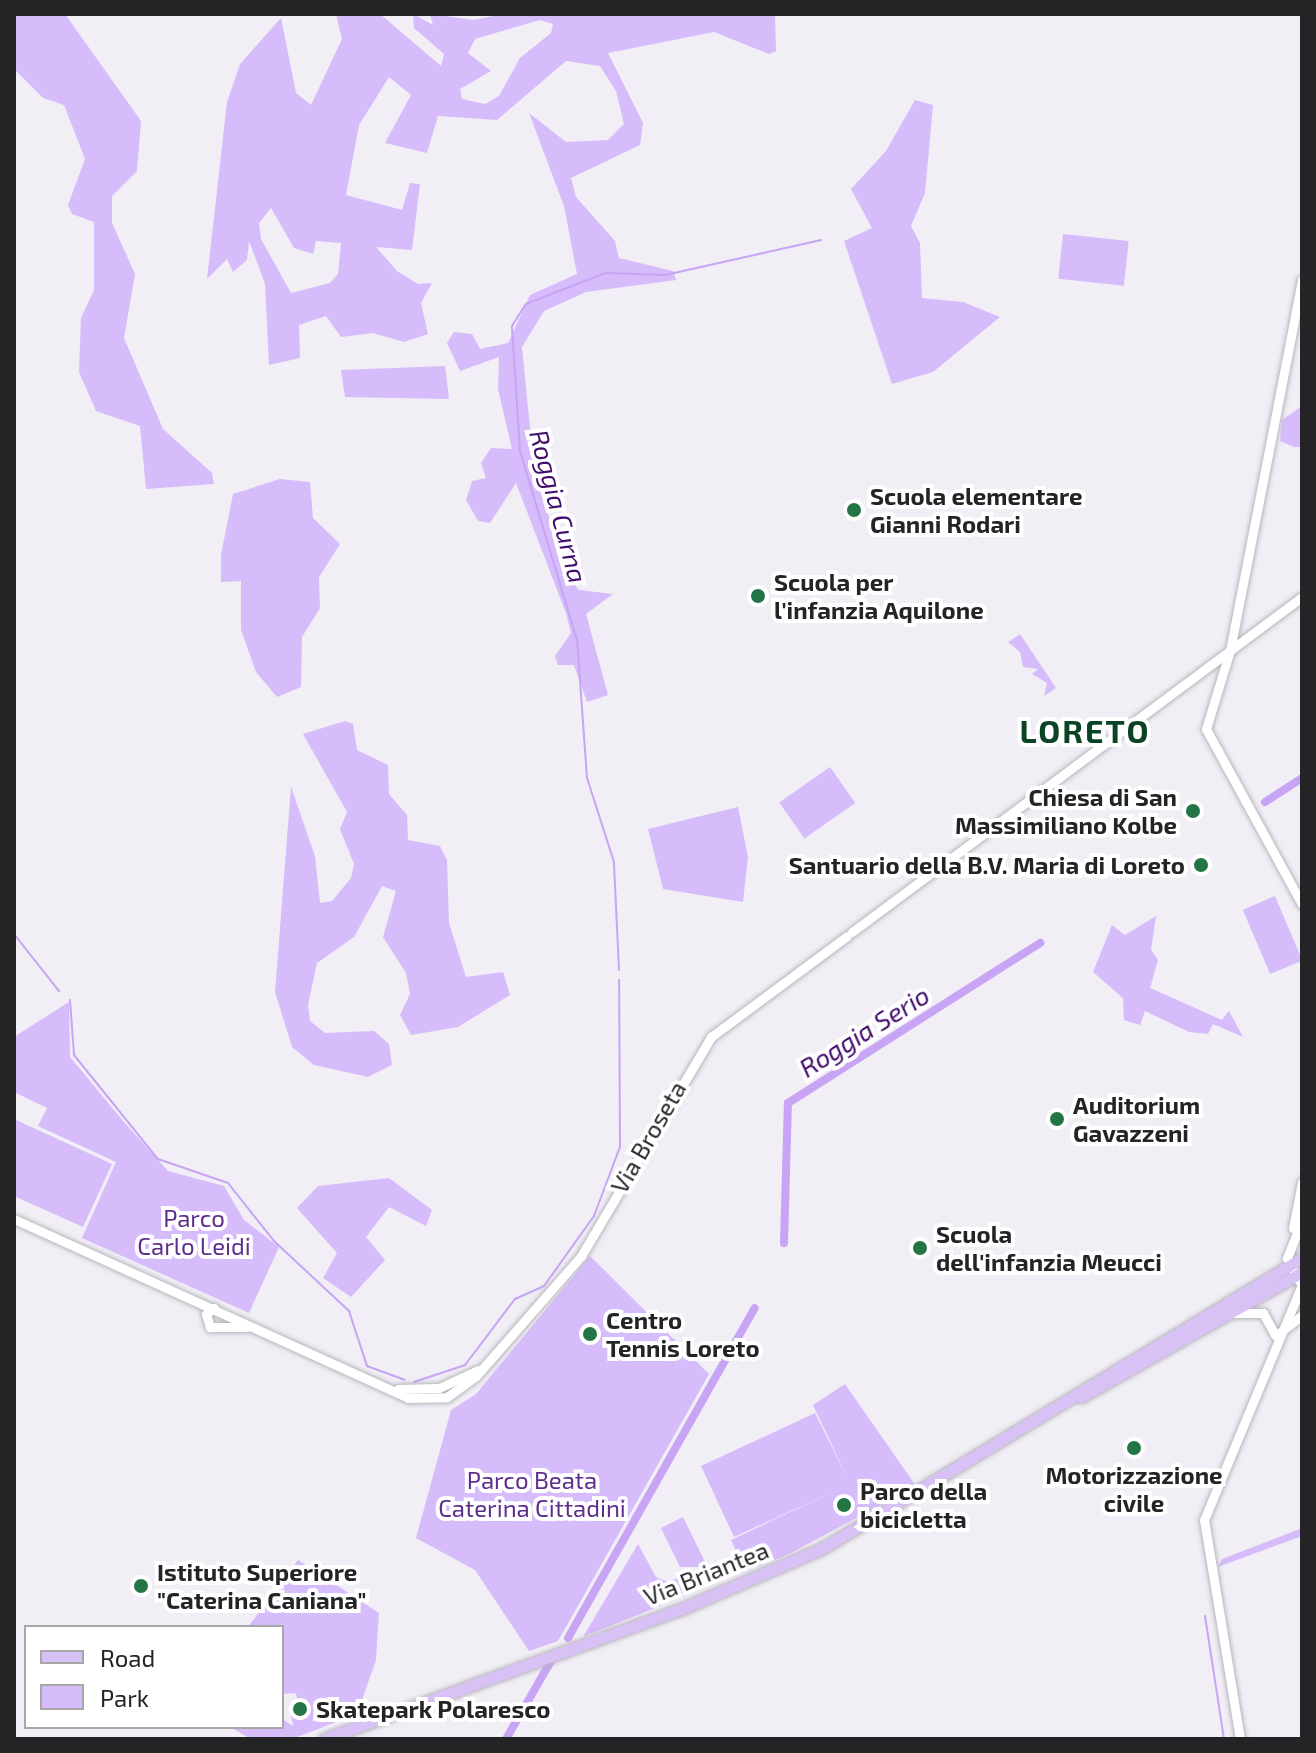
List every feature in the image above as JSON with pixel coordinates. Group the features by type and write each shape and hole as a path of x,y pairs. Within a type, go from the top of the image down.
{"main road":[{"path":"1298,1277 1302,1258"},
{"name":"Via Briantea","path":"1081,1397 1298,1277"},
{"name":"Via Briantea","path":"324,1739 551,1656 823,1548 1081,1397 1298,1277"}],"street":[{"path":"1302,280 1230,650 1208,740 1302,904"},
{"name":"Via Broseta","path":"254,1328 408,1394 447,1397 480,1369 581,1256 704,1045 1104,740 1302,597"},
{"path":"1240,1739 1204,1520 1298,1277 1293,1231 1302,1182"},
{"path":"14,1219 254,1328"},
{"path":"1293,1231 1302,1220"},
{"path":"214,1312 220,1324"},
{"path":"214,1312 210,1327 220,1324 254,1328"},
{"path":"1235,1313 1263,1313 1276,1336"},
{"path":"1276,1336 1302,1315"}],"green space":[{"path":"14,14 65,14 141,121 137,171 112,196 112,223 135,274 124,338 163,429 212,473 214,484 146,489 140,426 96,411 79,372 81,318 94,290 94,222 72,214 68,205 85,159 64,105 43,98 16,71"},
{"path":"336,14 380,14 441,66 444,54 414,28 413,14 433,25 430,14 474,20 503,14 775,14 776,51 769,54 714,32 608,53 643,123 640,145 571,178 576,197 615,241 619,258 673,271 676,280 586,292 544,311 522,347 534,469 567,576 579,590 613,594 586,614 608,695 587,702 574,665 558,665 555,656 571,633 516,483 490,523 478,521 466,500 472,481 486,478 481,463 491,448 512,449 498,389 499,357 460,371 447,343 454,332 472,334 480,349 508,343 530,295 577,274 564,206 529,113 566,142 608,140 624,124 616,91 600,66 566,61 497,120 438,116 427,153 385,143 411,95 389,77 359,125 346,195 402,210 410,183 420,184 412,250 376,247 397,271 418,284 432,283 421,303 428,334 404,342 373,333 341,337 326,316 299,325 300,358 269,365 265,284 249,241 247,260 233,272 227,259 207,279 227,102 240,64 281,18 296,93 311,105 342,39","holes":["540,20 553,24 551,33 520,58 499,96 485,104 462,99 460,89 491,71 468,53 475,39","271,208 294,248 313,254 316,241 341,243 338,274 330,283 291,293 261,239 259,223"]},
{"path":"915,100 933,105 925,193 911,226 920,243 922,298 963,302 1000,317 933,372 892,384 844,241 872,228 851,189 886,151"},
{"path":"1063,234 1129,241 1124,286 1058,279"},
{"path":"445,366 449,399 345,397 341,370"},
{"path":"1302,406 1302,447 1294,447 1280,441 1282,420"},
{"path":"280,479 310,482 313,518 340,544 319,577 320,608 302,637 301,687 277,697 256,672 241,630 241,581 221,582 221,555 233,494"},
{"path":"1020,634 1056,688 1044,696 1047,683 1032,674 1038,669 1023,667 1020,652 1008,642"},
{"path":"345,721 353,724 357,750 388,765 389,794 407,815 408,840 440,846 447,860 449,923 466,977 503,972 510,995 458,1027 411,1035 400,1015 410,994 406,973 383,937 396,891 382,886 354,937 317,963 308,1005 310,1021 325,1033 374,1031 389,1044 392,1065 368,1077 314,1065 292,1047 275,992 291,787 315,856 320,903 332,901 351,878 354,864 340,829 347,812 303,734"},
{"path":"830,767 855,803 804,839 779,803"},
{"path":"738,807 748,857 743,902 663,889 648,829"},
{"path":"1275,896 1302,961 1270,974 1243,910"},
{"path":"1156,916 1151,950 1158,960 1150,988 1222,1020 1229,1011 1243,1037 1213,1024 1208,1034 1189,1032 1145,1011 1140,1025 1124,1020 1123,998 1093,972 1112,925 1125,935"},
{"name":"Parco Carlo Leidi","path":"69,1002 70,1057 124,1122 168,1171 224,1186 244,1220 279,1247 249,1313 82,1238 116,1162 38,1126 47,1108 14,1092 14,1037"},
{"path":"14,1119 112,1164 83,1227 14,1196"},
{"path":"389,1178 432,1210 426,1226 389,1207 366,1237 385,1260 351,1297 323,1278 337,1253 297,1208 318,1186"},
{"name":"Parco Beata Caterina Cittadini","path":"590,1256 709,1374 558,1641 529,1651 475,1570 416,1538 451,1410 476,1394"},
{"name":"Parco della bicicletta","path":"845,1384 916,1486 789,1554 583,1637 638,1544 656,1577 668,1582 737,1553 731,1540 841,1488 734,1537 701,1466 815,1413 850,1483 813,1405"},
{"path":"683,1517 706,1564 680,1567 661,1528"},
{"path":"1302,1528 1302,1536 1218,1567 1222,1559"},
{"path":"298,1560 379,1613 376,1660 357,1714 292,1739 251,1739 234,1729 284,1729 284,1720 293,1726 288,1699 291,1713 299,1710 296,1693 284,1694 284,1625 249,1625"}],"waterway":[{"name":"Roggia Curna","path":"619,970 614,862 587,778 577,640 520,451 512,326 526,304 605,273 665,275 821,240"},
{"name":"Roggia Serio","path":"1265,802 1302,778"},
{"name":"Roggia Curna","path":"14,934 59,991"},
{"name":"Roggia Serio","path":"784,1243 788,1103 1040,943"},
{"name":"Roggia Curna","path":"414,1382 465,1365 515,1299 544,1286 594,1216 620,1147 619,980"},
{"name":"Roggia Curna","path":"70,1000 74,1055 158,1159 228,1183 274,1241 349,1311 367,1366 405,1380"},
{"path":"568,1638 755,1308"},
{"path":"1205,1616 1224,1739"},
{"path":"506,1739 551,1661"}],"place":[{"name":"Scuola elementare Gianni Rodari","path":"854,510"},
{"name":"Scuola per l'infanzia Aquilone","path":"758,596"},
{"name":"Chiesa di San Massimiliano Kolbe","path":"1193,811"},
{"name":"Santuario della B.V. Maria di Loreto","path":"1201,865"},
{"name":"Auditorium Gavazzeni","path":"1057,1119"},
{"name":"Scuola dell'infanzia Meucci","path":"920,1248"},
{"name":"Centro Tennis Loreto","path":"590,1334"},
{"name":"Motorizzazione civile","path":"1134,1448"},
{"name":"Parco della bicicletta","path":"844,1505"},
{"name":"Istituto Superiore \"Caterina Caniana\"","path":"141,1586"},
{"name":"Skatepark Polaresco","path":"300,1709"}],"district":[{"name":"LORETO","path":"1085,730"}]}
